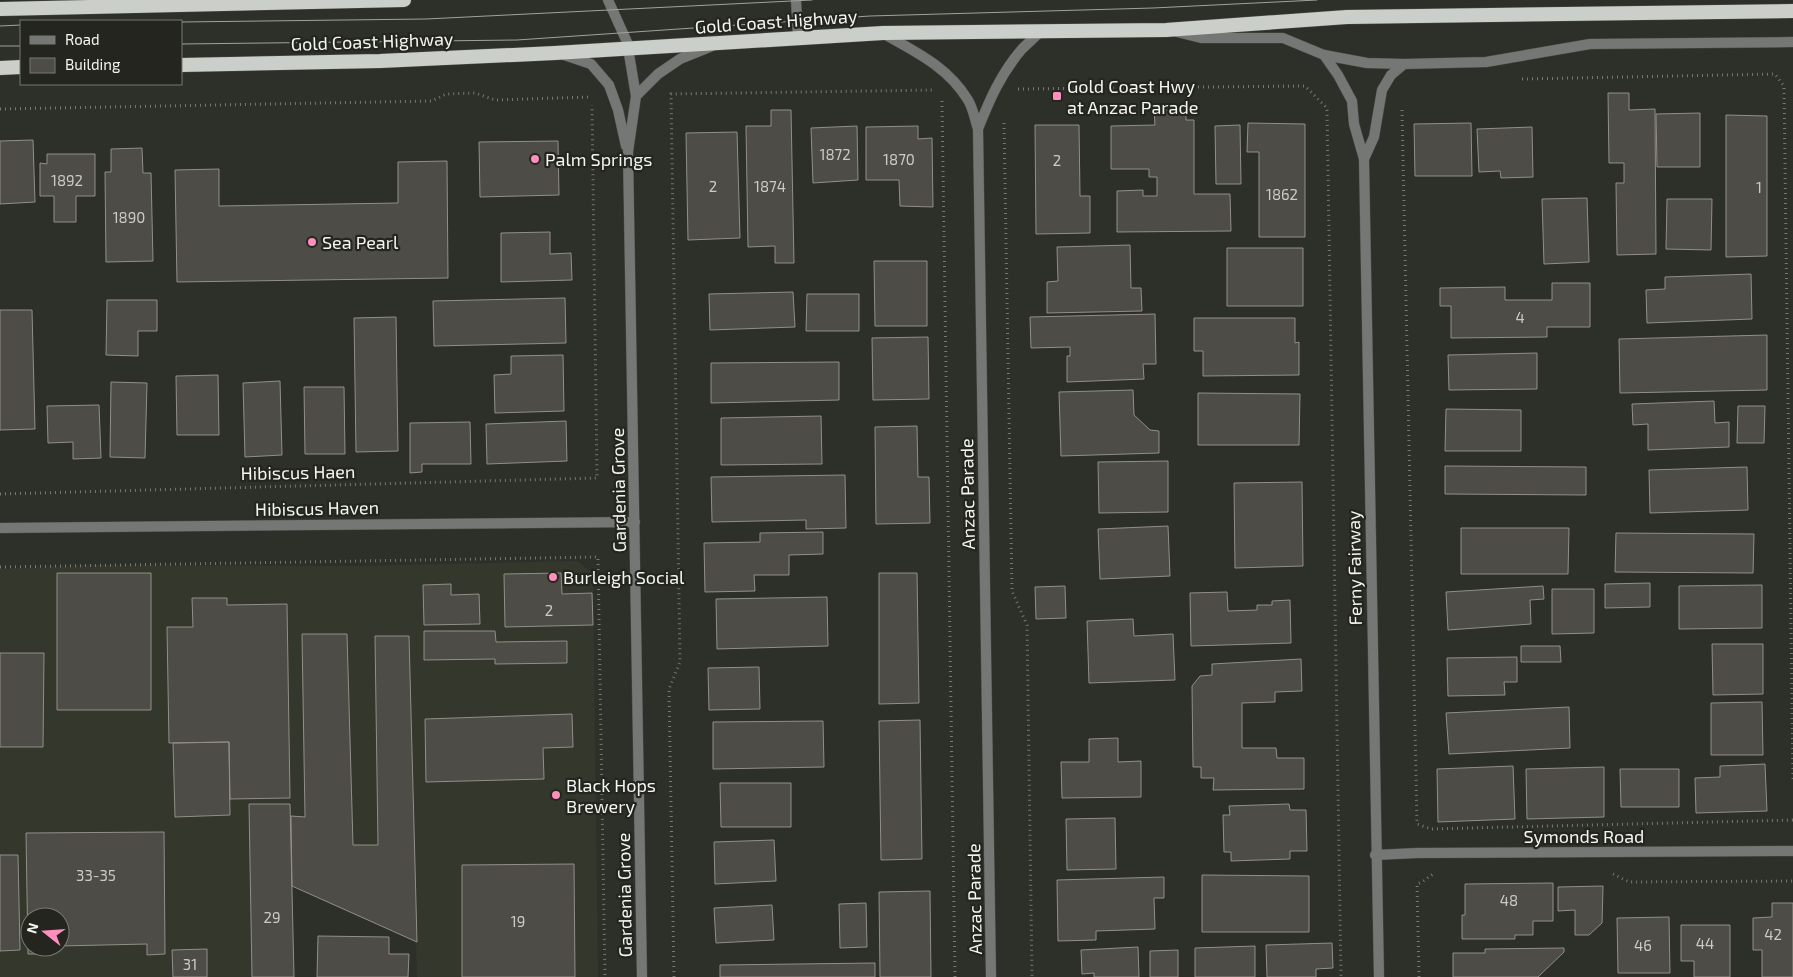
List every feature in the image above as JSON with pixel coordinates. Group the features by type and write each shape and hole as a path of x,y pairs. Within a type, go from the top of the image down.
{"highway":[{"path":"0,9 404,0"},
{"name":"Gold Coast Highway","path":"182,65 380,61 628,49 883,33 1166,30 1347,17 1793,11"},
{"path":"0,68 20,67"}],"street":[{"name":"Gardenia Grove","path":"608,0 627,42 636,96 628,152 642,977"},
{"path":"796,0 798,38"},
{"name":"Anzac Parade","path":"991,977 978,129 990,99 1004,73 1022,49 1042,30"},
{"path":"1166,30 1201,38 1283,38 1324,55 1367,63 1404,64 1486,62 1590,44 1793,42"},
{"path":"883,33 931,60 955,81 969,101 978,129"},
{"path":"636,96 658,74 680,60 720,43"},
{"name":"Gardenia Grove","path":"555,53 591,64 609,85 618,110 628,152"},
{"name":"Ferny Fairway","path":"1324,55 1338,75 1352,101 1354,124 1364,159 1375,855 1379,977"},
{"name":"Ferny Fairway","path":"1364,159 1374,137 1382,90 1391,75 1404,64"},
{"name":"Hibiscus Haven","path":"0,528 635,522"},
{"name":"Symonds Road","path":"1375,855 1427,853 1793,851"}],"path":[{"path":"1520,79 1775,74 1784,86 1793,780"},
{"path":"1013,97 1018,89 1306,86 1327,108 1341,977"},
{"path":"674,977 669,689 680,662 671,94 942,90"},
{"name":"Gardenia Grove","path":"0,109 432,101 446,94 475,92 495,100 592,97 597,478"},
{"path":"942,100 955,977"},
{"path":"1402,106 1418,824 1431,830 1793,820"},
{"path":"1004,123 1012,591 1027,624 1032,977"},
{"name":"Hibiscus Haen","path":"0,494 597,478"},
{"name":"Gardenia Grove","path":"0,566 598,557 605,977"},
{"path":"1419,977 1417,884 1439,869"},
{"path":"1606,872 1629,882 1793,881"}],"shaded area":[{"path":"578,561 593,574 598,977 417,977 416,942 292,886 294,977 0,977 0,569 93,565 357,566"}],"building":[{"path":"1608,93 1629,93 1629,110 1655,109 1656,254 1617,255 1616,183 1624,183 1624,163 1609,163"},
{"path":"771,110 791,110 794,263 775,263 775,246 748,247 746,126 771,126"},
{"path":"1154,110 1186,110 1186,120 1194,120 1194,194 1230,194 1231,231 1117,232 1117,191 1143,190 1143,196 1157,196 1157,177 1149,177 1149,169 1111,169 1111,126 1155,125"},
{"path":"1700,113 1700,167 1657,167 1656,114"},
{"path":"1726,115 1767,116 1767,256 1726,257"},
{"path":"1248,123 1305,124 1305,237 1259,237 1259,152 1247,152"},
{"path":"1471,123 1472,176 1415,176 1414,124"},
{"path":"1035,125 1079,125 1080,196 1090,196 1090,233 1036,234"},
{"path":"1240,125 1241,184 1216,184 1215,126"},
{"path":"857,126 858,180 813,183 811,128"},
{"path":"918,126 918,139 932,138 933,207 900,206 899,180 866,180 866,127"},
{"path":"1532,127 1533,177 1501,178 1500,171 1479,172 1477,129"},
{"path":"737,132 740,238 688,240 686,133"},
{"path":"33,140 35,202 0,204 0,141"},
{"path":"558,141 559,195 480,197 479,142"},
{"path":"142,148 143,173 151,173 153,261 106,262 105,172 111,172 111,149"},
{"path":"47,154 95,154 95,196 76,196 76,222 54,222 54,196 40,196 40,163 47,164"},
{"name":"Sea Pearl","path":"447,161 448,278 177,282 175,170 219,169 219,206 398,203 398,162"},
{"path":"1587,198 1589,262 1544,264 1542,199"},
{"path":"1667,199 1712,199 1711,250 1666,249"},
{"path":"550,232 550,254 571,253 572,280 501,282 501,233"},
{"path":"1130,245 1131,288 1141,288 1142,311 1047,313 1047,282 1058,281 1057,247"},
{"path":"1227,248 1303,248 1303,306 1227,306"},
{"path":"874,261 927,261 927,326 875,326"},
{"path":"1751,274 1752,319 1647,323 1646,290 1665,289 1665,277"},
{"path":"1552,283 1590,283 1590,327 1547,327 1547,337 1451,338 1451,306 1440,306 1440,288 1505,287 1505,300 1552,300"},
{"path":"793,292 795,327 710,330 709,294"},
{"path":"807,294 859,294 859,331 806,331"},
{"path":"565,298 566,343 434,346 433,301"},
{"path":"107,300 157,300 157,331 138,331 138,356 106,355"},
{"path":"0,310 32,310 35,429 0,430"},
{"path":"1155,314 1156,364 1143,364 1144,379 1067,382 1067,356 1070,356 1070,347 1031,348 1030,317"},
{"path":"396,317 398,451 356,452 354,318"},
{"path":"1194,318 1295,318 1295,343 1299,342 1299,375 1203,376 1203,351 1194,351"},
{"path":"1767,335 1767,390 1620,393 1619,339"},
{"path":"928,337 929,399 873,400 872,338"},
{"path":"1537,353 1537,389 1449,390 1448,355"},
{"path":"563,355 564,411 495,413 494,375 511,374 511,356"},
{"path":"839,362 839,400 711,403 711,363"},
{"path":"218,375 219,435 177,435 176,376"},
{"path":"280,381 282,455 245,457 243,383"},
{"path":"111,382 147,383 145,458 110,457"},
{"path":"304,387 344,387 345,454 305,454"},
{"path":"1133,390 1134,415 1150,430 1159,431 1159,453 1061,456 1059,392"},
{"path":"1198,393 1300,394 1299,445 1198,445"},
{"path":"1714,401 1715,423 1729,422 1729,447 1648,450 1648,424 1633,425 1632,404"},
{"path":"99,405 101,458 73,459 73,442 48,443 47,406"},
{"path":"1738,406 1765,406 1764,443 1737,443"},
{"path":"1446,409 1521,410 1521,451 1445,451"},
{"path":"821,416 822,464 721,465 721,418"},
{"path":"566,421 567,461 487,464 486,424"},
{"path":"470,422 471,464 422,464 422,472 410,473 410,423"},
{"path":"917,426 918,477 929,477 930,523 876,524 875,427"},
{"path":"1168,461 1168,512 1099,513 1098,462"},
{"path":"1445,466 1586,467 1586,495 1445,494"},
{"path":"1747,467 1748,510 1650,513 1649,470"},
{"path":"845,475 846,528 806,529 806,520 712,522 711,477"},
{"path":"1302,482 1303,566 1235,568 1234,483"},
{"path":"1168,526 1170,576 1100,579 1098,529"},
{"path":"1461,528 1569,528 1568,574 1461,574"},
{"path":"823,532 823,554 789,555 789,575 754,575 755,591 705,592 704,543 760,542 760,533"},
{"path":"1616,533 1754,534 1753,573 1615,572"},
{"path":"57,573 151,573 151,710 57,710"},
{"path":"561,573 562,594 592,593 593,625 505,627 504,574"},
{"path":"879,573 917,573 919,703 879,704"},
{"path":"1650,583 1650,607 1605,608 1605,584"},
{"path":"451,584 451,595 479,594 480,624 424,625 423,585"},
{"path":"1762,585 1762,628 1679,629 1679,586"},
{"path":"1065,586 1066,618 1036,619 1035,587"},
{"path":"1543,586 1544,599 1530,600 1531,624 1448,630 1446,592"},
{"path":"1552,589 1594,589 1594,633 1552,634"},
{"path":"1227,592 1228,611 1257,610 1257,605 1272,605 1272,601 1290,600 1291,643 1191,646 1190,593"},
{"path":"827,597 828,646 717,649 716,599"},
{"path":"192,598 227,598 227,605 287,604 290,798 230,799 229,742 169,743 167,627 193,627"},
{"path":"1133,619 1134,636 1173,634 1175,680 1089,683 1087,621"},
{"path":"424,631 495,631 496,642 567,641 567,663 495,664 495,659 424,660"},
{"path":"302,634 347,634 353,845 378,845 375,636 409,636 417,942 292,886 291,816 305,817"},
{"path":"1712,644 1763,644 1763,694 1713,695"},
{"path":"1521,646 1560,646 1561,662 1521,662"},
{"path":"0,653 44,653 43,747 0,747"},
{"path":"1517,657 1517,682 1504,682 1505,695 1448,696 1447,658"},
{"path":"1301,659 1302,691 1275,692 1275,702 1242,703 1242,748 1276,748 1277,758 1304,758 1304,789 1213,790 1214,778 1201,778 1201,767 1193,767 1192,686 1200,676 1212,675 1212,664"},
{"path":"759,667 760,709 709,710 708,668"},
{"path":"1762,702 1763,755 1711,755 1711,703"},
{"path":"1569,707 1570,748 1449,754 1446,713"},
{"path":"572,714 573,747 543,748 544,779 426,782 425,719"},
{"path":"920,720 922,859 881,860 879,721"},
{"path":"823,721 824,767 713,769 713,722"},
{"path":"1118,738 1118,762 1141,761 1141,797 1062,798 1061,762 1089,762 1089,739"},
{"path":"229,742 230,815 175,817 173,743"},
{"path":"1765,764 1767,811 1696,813 1695,778 1720,777 1720,766"},
{"path":"1513,766 1515,819 1438,822 1437,769"},
{"path":"1604,767 1604,817 1527,819 1526,769"},
{"path":"1620,769 1679,769 1679,807 1621,807"},
{"path":"720,783 791,783 791,827 721,827"},
{"path":"249,804 290,804 294,977 252,977"},
{"path":"1289,804 1290,810 1306,810 1307,851 1290,851 1290,859 1231,861 1231,852 1224,852 1223,815 1230,815 1229,806"},
{"path":"1115,818 1116,869 1067,870 1066,819"},
{"path":"164,832 165,954 147,955 147,944 70,946 70,907 27,907 26,833"},
{"path":"774,840 776,881 715,884 714,842"},
{"path":"0,855 18,855 20,950 0,951"},
{"path":"574,864 575,977 462,977 462,865"},
{"path":"1202,875 1309,876 1309,932 1202,932"},
{"path":"1164,877 1164,898 1154,898 1155,929 1096,931 1096,940 1058,941 1057,880"},
{"path":"1553,883 1553,921 1533,921 1533,935 1515,935 1515,939 1462,939 1462,915 1465,915 1465,884"},
{"path":"1603,886 1602,923 1589,935 1575,935 1575,910 1558,911 1558,887"},
{"path":"930,891 931,977 880,977 879,892"},
{"path":"866,903 867,947 840,948 839,904"},
{"path":"1772,903 1793,903 1793,977 1762,977 1762,950 1753,950 1753,918 1772,917"},
{"path":"772,905 774,940 716,943 714,908"},
{"path":"1669,917 1670,973 1618,973 1617,918"},
{"path":"1681,925 1730,925 1730,977 1694,977 1694,961 1681,961"},
{"path":"318,936 389,937 389,954 409,954 408,977 317,977"},
{"path":"1332,943 1333,968 1316,969 1316,977 1267,977 1266,945"},
{"path":"1255,946 1255,977 1195,977 1195,948"},
{"path":"1138,947 1139,977 1094,977 1094,973 1082,974 1081,950"},
{"path":"1564,948 1564,952 1538,977 1453,977 1453,953 1485,953 1485,949"},
{"path":"207,949 207,977 173,977 172,950"},
{"path":"1178,950 1178,977 1150,977 1150,951"},
{"path":"875,963 875,977 720,977 720,965"}],"tram line":[{"path":"182,22 426,19 812,0"},
{"path":"182,44 517,40 870,16 1153,8 1317,0"},
{"path":"0,26 20,25"},
{"path":"0,46 20,46"}],"place":[{"name":"Gold Coast Hwy at Anzac Parade","path":"1057,96"},
{"name":"Palm Springs","path":"535,159"},
{"name":"Sea Pearl","path":"312,242"},
{"name":"Burleigh Social","path":"553,577"},
{"name":"Black Hops Brewery","path":"556,795"}]}
